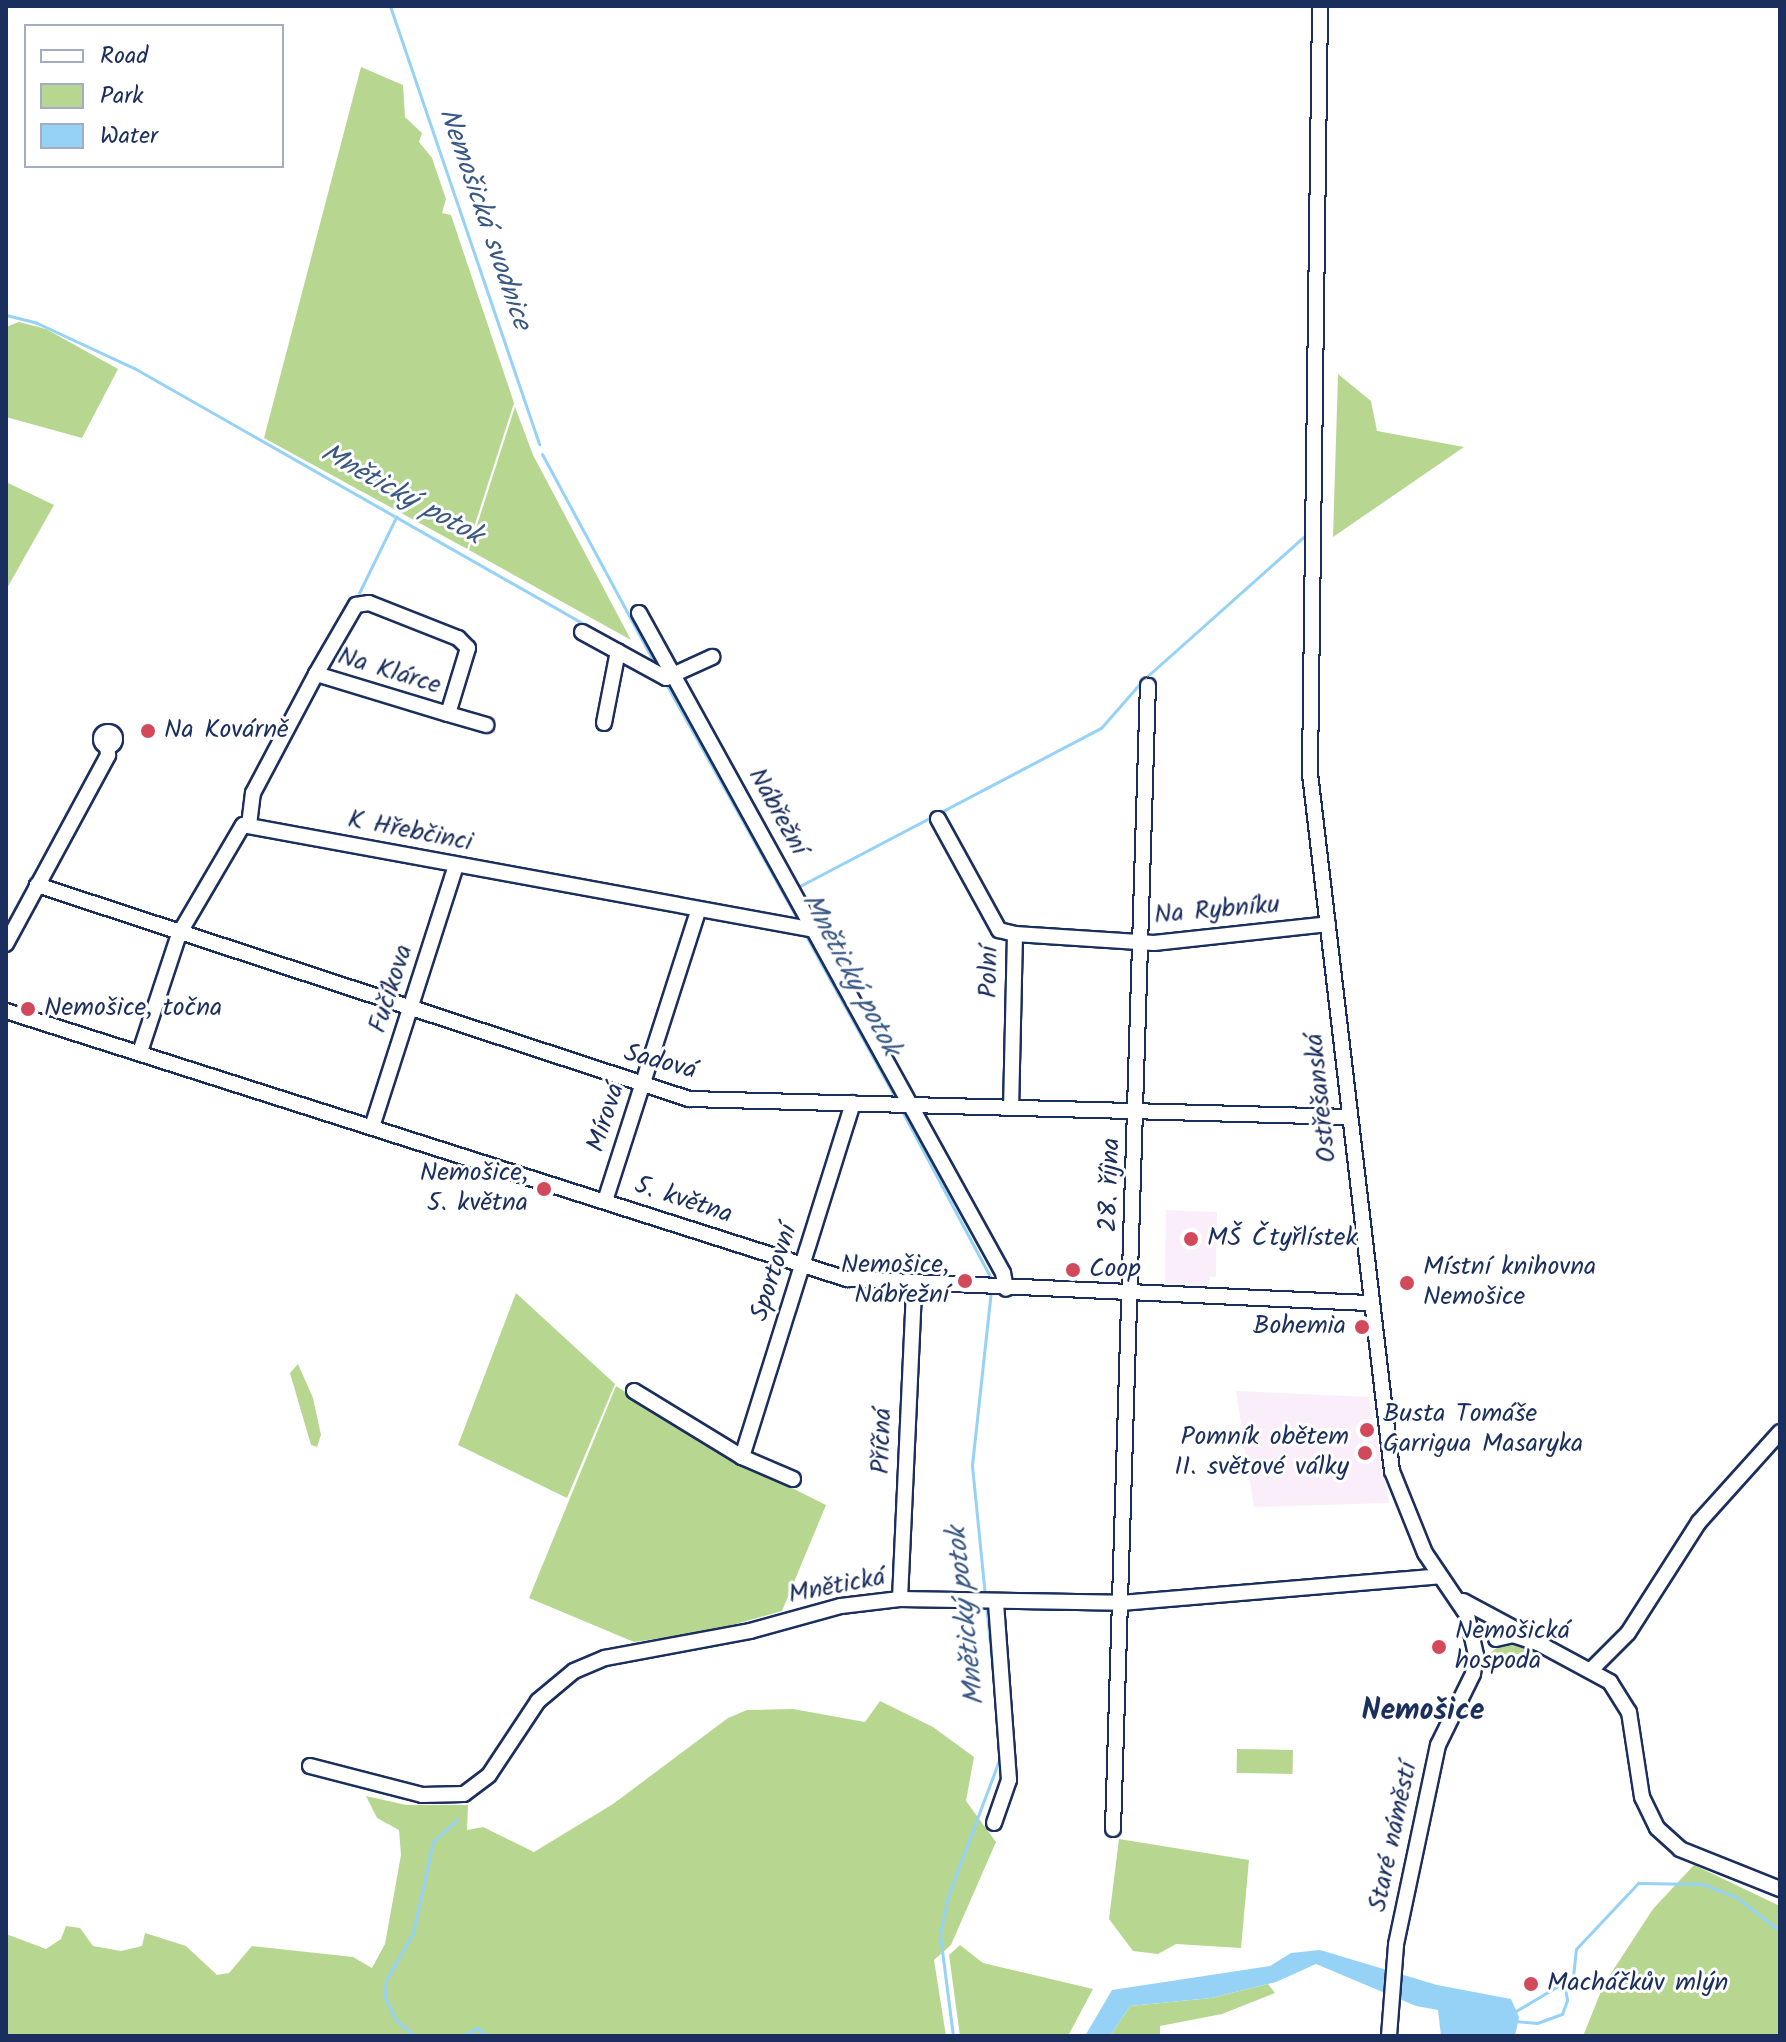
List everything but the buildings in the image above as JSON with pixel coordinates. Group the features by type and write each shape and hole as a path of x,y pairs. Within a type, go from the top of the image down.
{"street":[{"name":"Ostřešanská","path":"1320,6 1309,754 1368,1303 1395,1483 1420,1543 1444,1580"},
{"name":"Na Klárce","path":"249,825 253,793 353,608 369,603 466,642 468,655 448,714"},
{"name":"Nábřežní","path":"639,613 792,890 808,931 902,1105 1003,1273 1004,1288"},
{"path":"582,632 652,669 673,676 712,657"},
{"path":"604,723 618,651"},
{"name":"Na Klárce","path":"316,674 486,725"},
{"name":"28. října","path":"1113,1829 1148,686"},
{"path":"6,944 108,755 114,737"},
{"name":"Polní","path":"938,819 999,930 1015,934 1011,1108"},
{"path":"140,1052 179,934 235,830 249,825"},
{"name":"K Hřebčinci","path":"249,825 808,931"},
{"name":"Fučíkova","path":"372,1127 456,865"},
{"name":"Sadová","path":"37,885 689,1099 1349,1117"},
{"name":"Mírová","path":"605,1201 698,912"},
{"name":"Na Rybníku","path":"1015,934 1142,941 1328,924"},
{"name":"5. května","path":"6,1011 847,1279 914,1285 1368,1303"},
{"name":"Sportovní","path":"742,1457 853,1103"},
{"name":"Příčná","path":"900,1599 914,1285"},
{"path":"634,1391 742,1457 793,1479"},
{"path":"1591,1670 1628,1633 1699,1522 1780,1432"},
{"path":"1444,1580 1473,1610 1591,1670 1625,1703 1642,1797 1657,1828 1680,1849 1780,1889"},
{"name":"Mnětická","path":"310,1766 422,1795 464,1794 489,1775 549,1689 591,1662 750,1631 841,1606 900,1599 1121,1603 1444,1580"},
{"name":"Staré náměstí","path":"1389,2036 1395,1954 1438,1745 1474,1671 1467,1615 1444,1580"},
{"path":"994,1823 1009,1780 996,1601"},
{"path":"1490,1617 1474,1619 1470,1635 1484,1645 1513,1635 1538,1643"},
{"path":"1490,1617 1495,1640"},
{"name":"Staré náměstí","path":"1465,1689 1495,1640"}],"shaded area":[{"name":"MŠ Čtyřlístek","path":"1166,1210 1217,1212 1216,1277 1210,1277 1209,1286 1165,1284"},
{"path":"1236,1391 1369,1397 1389,1503 1254,1507"}],"green space":[{"path":"361,67 403,85 405,117 422,133 419,142 432,158 446,199 442,213 451,215 514,403 467,549 264,438"},
{"path":"19,322 46,329 118,369 82,438 6,417 6,327"},
{"path":"1338,374 1371,401 1377,431 1464,447 1333,537"},
{"path":"515,407 533,455 631,640 469,550"},
{"path":"6,482 54,505 6,590"},
{"path":"516,1293 615,1384 567,1498 458,1445"},
{"path":"298,1364 313,1398 321,1435 317,1447 311,1445 290,1373"},
{"path":"616,1386 734,1459 826,1505 782,1611 711,1631 634,1642 529,1598"},
{"path":"1508,1639 1551,1655 1489,1654"},
{"path":"880,1701 933,1727 974,1757 966,1801 996,1842 951,1945 934,1960 946,2036 6,2036 6,1934 46,1949 61,1939 66,1926 80,1928 93,1946 121,1951 142,1946 145,1933 186,1946 217,1975 229,1973 252,1946 353,1957 372,1968 385,1944 401,1855 399,1830 377,1818 366,1796 406,1805 468,1805 467,1830 483,1827 534,1852 613,1804 728,1718 747,1710 793,1709 865,1722"},
{"path":"1237,1749 1293,1750 1293,1774 1237,1773"},
{"path":"1119,1839 1249,1860 1241,1948 1176,1944 1158,1954 1133,1951 1109,1919"},
{"path":"1694,1865 1780,1906 1780,2036 1583,2036 1604,1984 1653,1909"},
{"path":"960,1945 983,1963 1093,1989 1068,2036 960,2036 949,1955"},
{"path":"1268,1984 1275,1993 1222,2014 1160,2026 1160,2036 1110,2036 1130,2006 1211,1998"}],"water":[{"path":"1320,1950 1437,1985 1511,1999 1519,2017 1515,2036 1441,2036 1438,2010 1416,2006 1316,1964 1276,1982 1211,1998 1130,2006 1110,2036 1085,2036 1112,1990 1270,1966 1291,1953"}],"waterway":[{"name":"Nemošická svodnice","path":"390,6 539,444"},
{"name":"Mnětický potok","path":"6,315 37,323 134,368 656,665"},
{"name":"Nemošická svodnice","path":"542,454 652,658"},
{"path":"359,593 396,517"},
{"path":"796,888 1101,728 1143,680 1308,533"},
{"name":"Mnětický potok","path":"665,682 798,920"},
{"name":"Mnětický potok","path":"805,934 896,1099"},
{"name":"Mnětický potok","path":"901,1109 993,1282"},
{"name":"Mnětický potok","path":"985,1596 972,1465 991,1290"},
{"name":"Mnětický potok","path":"986,1604 997,1715"},
{"name":"Mnětický potok","path":"953,2036 940,1934 948,1896 1001,1755"},
{"path":"414,2036 395,2019 385,1997 386,1980 413,1933 433,1842 457,1820"},
{"path":"1516,2011 1573,1977 1576,1949 1638,1883 1702,1884 1736,1897 1780,1931"},
{"path":"1515,2021 1537,2023 1562,2014 1567,2000 1564,1983"},
{"path":"462,2036 477,2028 488,2036"}],"place":[{"name":"Na Kovárně","path":"148,731"},
{"name":"Nemošice, točna","path":"28,1009"},
{"name":"Nemošice, 5. května","path":"544,1189"},
{"name":"MŠ Čtyřlístek","path":"1191,1239"},
{"name":"Coop","path":"1073,1270"},
{"name":"Nemošice, Nábřežní","path":"965,1281"},
{"name":"Místní knihovna Nemošice","path":"1407,1283"},
{"name":"Bohemia","path":"1362,1327"},
{"name":"Busta Tomáše Garrigua Masaryka","path":"1367,1430"},
{"name":"Pomník obětem II. světové války","path":"1365,1453"},
{"name":"Nemošická hospoda","path":"1439,1647"},
{"name":"Macháčkův mlýn","path":"1531,1984"}],"district":[{"name":"Nemošice","path":"1423,1711"}]}
